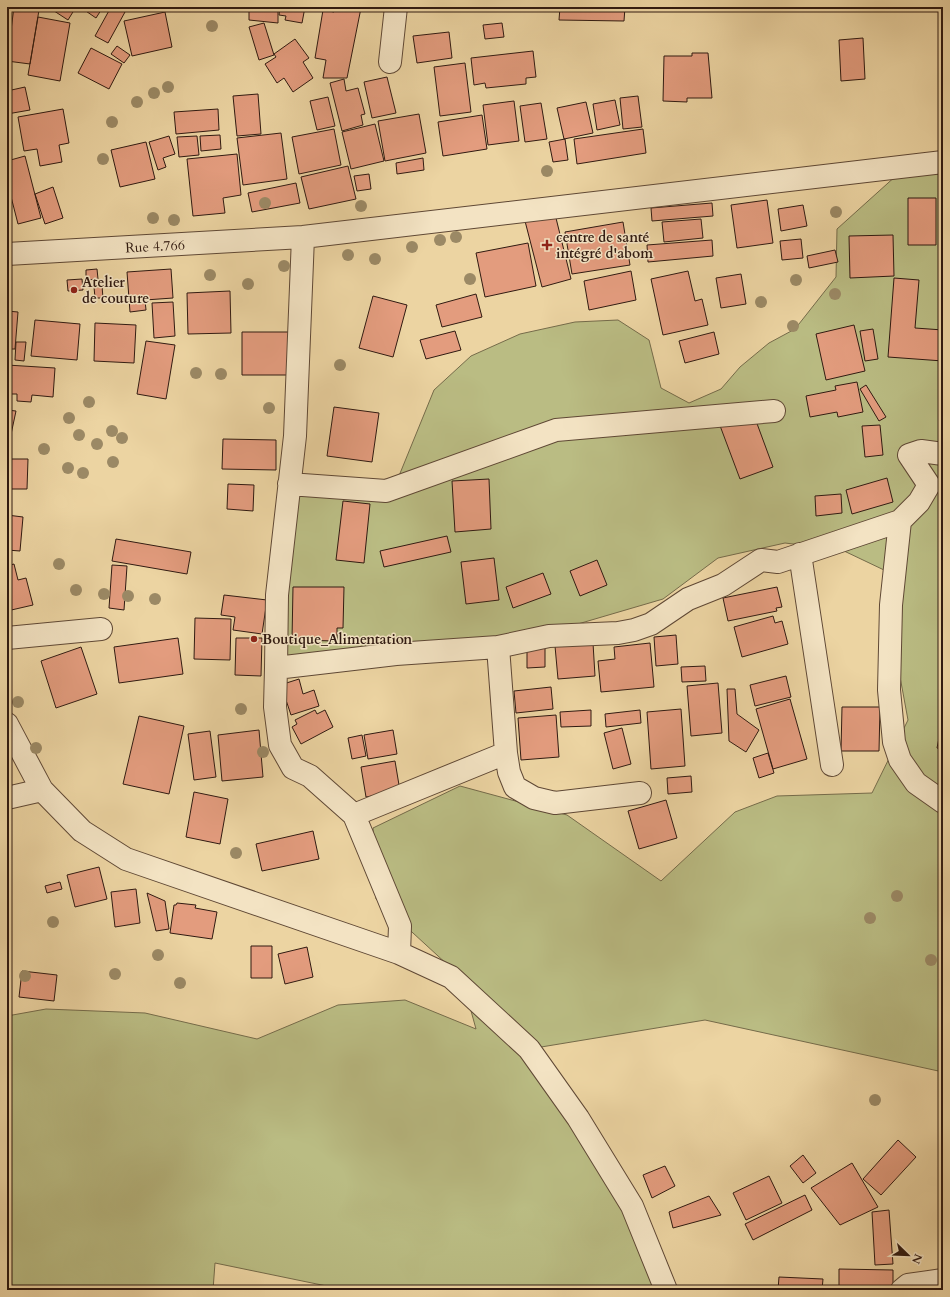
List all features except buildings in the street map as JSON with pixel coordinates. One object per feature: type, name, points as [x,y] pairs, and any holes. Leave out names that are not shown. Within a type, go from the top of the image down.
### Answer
[{"type":"street","points":[[390,62],[396,7]]},
{"type":"street","name":"Rue 4.766","points":[[7,253],[303,237],[943,162]]},
{"type":"street","points":[[303,237],[298,331],[298,388],[295,436],[277,596],[275,707],[280,745],[292,768],[310,776],[354,815],[400,926],[399,953]]},
{"type":"street","points":[[289,484],[386,491],[556,430],[774,411]]},
{"type":"street","points":[[276,668],[396,654],[498,647],[549,636],[618,633],[634,630],[651,624],[688,599],[723,584],[760,560],[778,562],[900,521],[919,502],[929,485],[909,455],[921,451],[943,454]]},
{"type":"street","points":[[900,521],[891,604],[889,690],[894,742],[900,760],[916,783],[943,802]]},
{"type":"street","points":[[800,554],[832,765]]},
{"type":"street","points":[[7,638],[101,629]]},
{"type":"street","points":[[498,647],[506,753],[509,772],[515,787],[534,798],[555,803],[640,793]]},
{"type":"street","points":[[7,724],[42,790],[82,831],[126,859],[399,953],[451,977],[529,1049],[578,1118],[632,1206],[666,1290]]},
{"type":"street","points":[[354,815],[506,753]]},
{"type":"street","points":[[7,798],[42,790]]},
{"type":"street","points":[[902,1290],[908,1285],[943,1280]]},
{"type":"green space","points":[[943,161],[943,1072],[705,1020],[529,1049],[668,1290],[346,1290],[215,1263],[213,1290],[7,1290],[7,1016],[46,1009],[145,1013],[257,1039],[338,1005],[405,1000],[476,1029],[462,978],[376,899],[373,828],[460,786],[567,815],[661,881],[735,812],[777,796],[872,793],[908,720],[891,628],[884,570],[842,550],[785,543],[718,558],[663,599],[554,631],[285,664],[291,477],[392,493],[434,390],[471,356],[520,334],[575,322],[618,320],[649,340],[661,388],[689,403],[721,389],[740,367],[769,343],[795,329],[836,277],[837,229],[908,165]]},
{"type":"place","name":"centre de santé intégré d'abom","points":[[547,245]]},
{"type":"place","name":"Atelier de couture","points":[[74,290]]},
{"type":"place","name":"Boutique_Alimentation","points":[[254,639]]}]
